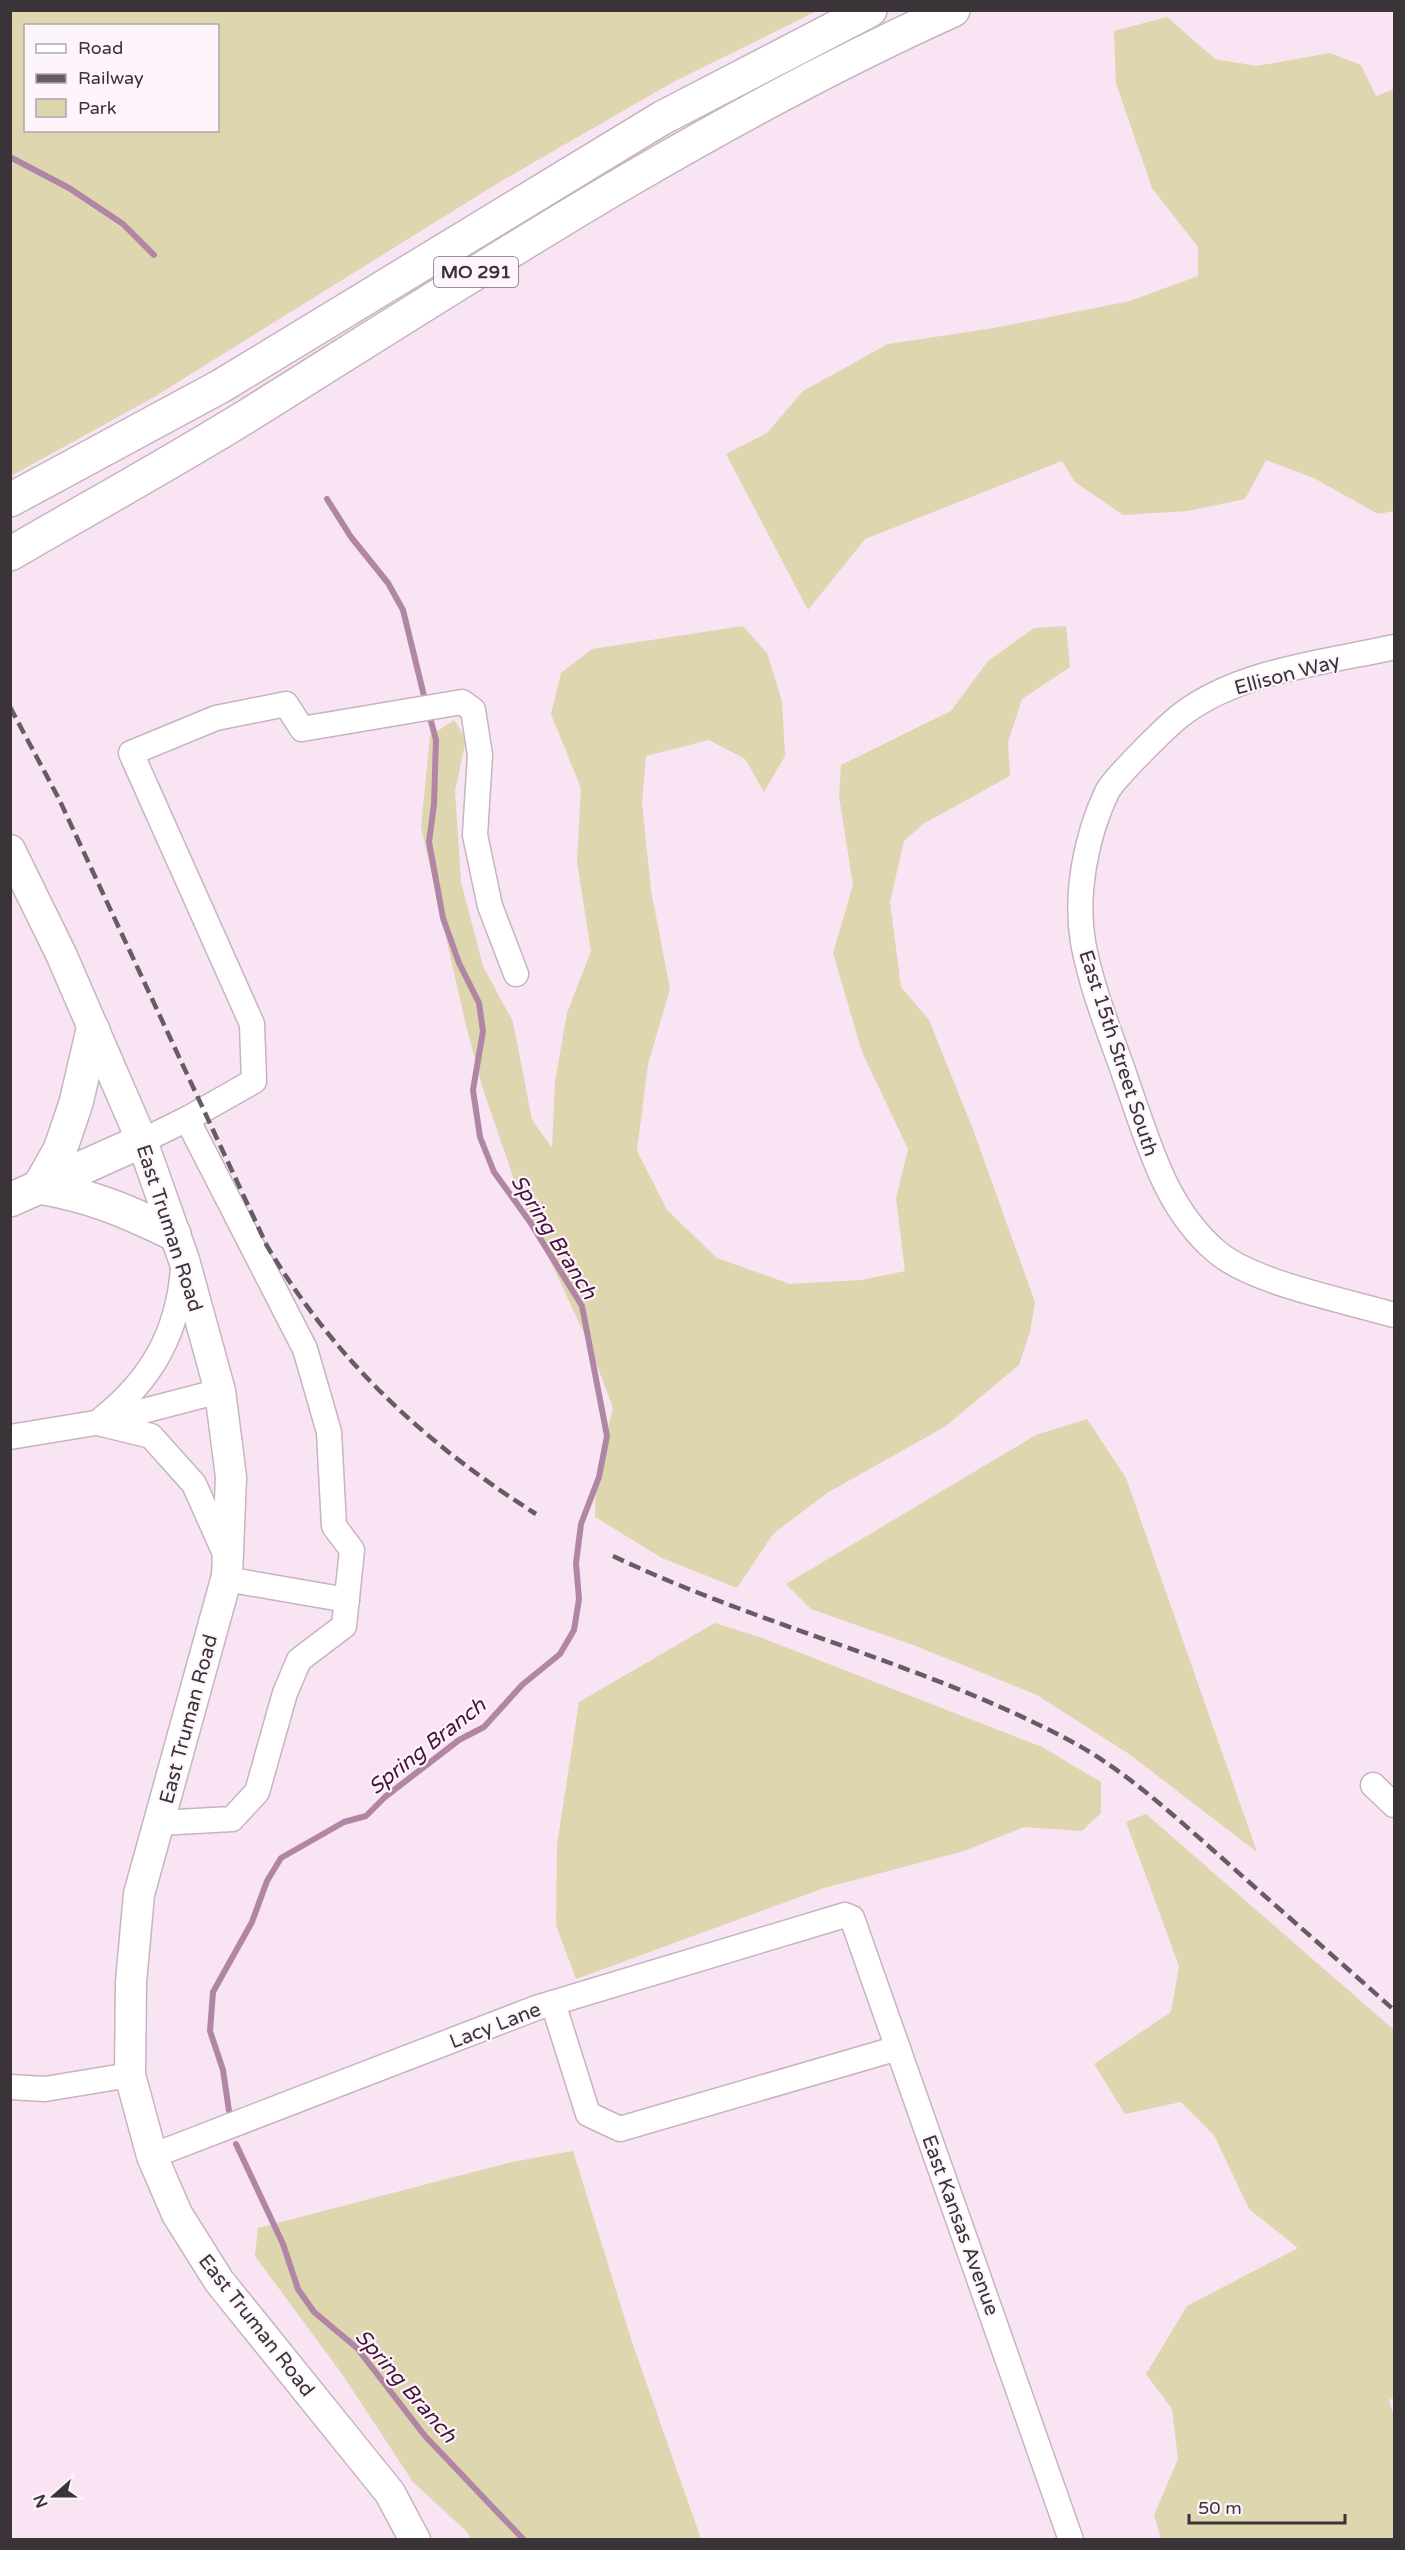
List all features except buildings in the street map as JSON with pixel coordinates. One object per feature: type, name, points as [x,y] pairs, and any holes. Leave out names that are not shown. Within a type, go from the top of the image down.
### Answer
[{"type":"highway","name":"MO 291","points":[[10,500],[221,386],[662,118],[870,10]]},
{"type":"highway","name":"MO 291","points":[[10,554],[243,418],[681,147],[885,41],[953,10]]},
{"type":"highway","points":[[25,1194],[60,1150],[76,1103],[93,1030]]},
{"type":"highway","points":[[25,1194],[142,1141]]},
{"type":"highway","points":[[25,1194],[80,1194],[121,1208],[179,1247]]},
{"type":"main road","name":"East Truman Road","points":[[10,850],[61,954],[142,1141],[179,1247],[220,1391],[231,1477],[227,1570],[139,1894],[131,1982],[130,2075],[152,2156],[177,2214],[219,2281],[390,2493],[415,2540]]},
{"type":"street","name":"Ellison Way","points":[[1108,790],[1181,715],[1213,696],[1256,678],[1395,647]]},
{"type":"street","points":[[142,1141],[187,1119],[254,1081],[252,1024],[131,753],[216,718],[286,704],[302,729],[462,702],[473,710],[478,734],[480,755],[475,835],[490,906],[516,974]]},
{"type":"street","name":"East 15th Street South","points":[[1108,790],[1089,844],[1081,898],[1083,940],[1095,988],[1157,1170],[1184,1220],[1218,1254],[1250,1273],[1395,1315]]},
{"type":"street","points":[[159,1823],[232,1820],[257,1792],[285,1693],[299,1660],[344,1626],[352,1550],[334,1526],[329,1432],[305,1349],[187,1119]]},
{"type":"street","points":[[96,1423],[123,1402],[148,1374],[168,1336],[180,1302],[179,1247]]},
{"type":"street","points":[[10,1437],[96,1423],[220,1391]]},
{"type":"street","points":[[96,1423],[151,1436],[194,1484],[227,1570],[347,1600]]},
{"type":"street","points":[[1373,1785],[1395,1805]]},
{"type":"street","name":"Lacy Lane","points":[[152,2156],[553,2003],[845,1915]]},
{"type":"street","name":"East Kansas Avenue","points":[[845,1915],[852,1918],[1071,2540]]},
{"type":"street","points":[[553,2003],[588,2114],[620,2129],[898,2049]]},
{"type":"street","points":[[10,2087],[45,2089],[130,2075]]},
{"type":"green space","points":[[11,10],[817,10],[675,81],[498,183],[154,397],[11,476]]},
{"type":"green space","points":[[1167,17],[1215,59],[1257,66],[1330,53],[1361,65],[1376,96],[1394,89],[1394,511],[1378,514],[1314,478],[1266,460],[1245,499],[1188,511],[1123,515],[1075,482],[1062,461],[865,539],[808,610],[726,454],[767,433],[803,391],[888,344],[994,328],[1130,301],[1198,276],[1198,247],[1152,188],[1116,83],[1114,31]]},
{"type":"green space","points":[[743,626],[767,653],[782,701],[785,756],[764,792],[745,759],[709,740],[646,756],[642,803],[651,890],[670,989],[648,1064],[637,1151],[667,1210],[717,1258],[790,1284],[861,1280],[905,1271],[896,1199],[908,1149],[862,1052],[833,953],[853,885],[839,796],[841,765],[951,711],[988,661],[1034,628],[1066,626],[1070,667],[1022,699],[1008,742],[1010,776],[923,824],[904,841],[890,902],[901,987],[929,1020],[972,1127],[1035,1302],[1030,1332],[1019,1365],[946,1426],[827,1493],[773,1534],[737,1588],[662,1558],[595,1517],[596,1478],[613,1408],[589,1344],[519,1194],[482,1086],[421,827],[430,736],[454,720],[466,739],[455,791],[461,882],[483,966],[513,1022],[532,1120],[552,1148],[555,1082],[567,1013],[591,951],[577,862],[581,788],[551,714],[561,673],[592,649]]},
{"type":"green space","points":[[1087,1419],[1126,1478],[1257,1852],[1129,1754],[1037,1695],[913,1645],[811,1609],[786,1584],[1036,1435]]},
{"type":"green space","points":[[715,1623],[762,1638],[1042,1747],[1101,1782],[1101,1813],[1082,1831],[1024,1827],[964,1851],[824,1888],[576,1979],[556,1925],[557,1845],[579,1702]]},
{"type":"green space","points":[[1146,1814],[1394,2030],[1394,2398],[1389,2400],[1394,2416],[1394,2539],[1161,2539],[1154,2515],[1178,2459],[1172,2409],[1146,2374],[1187,2306],[1298,2248],[1249,2209],[1214,2135],[1181,2102],[1125,2114],[1094,2064],[1171,2012],[1179,1966],[1126,1822]]},
{"type":"green space","points":[[573,2151],[632,2342],[701,2539],[471,2539],[466,2531],[413,2482],[342,2374],[255,2256],[258,2228],[512,2162]]},
{"type":"waterway","name":"Spring Branch","points":[[10,157],[69,188],[123,224],[154,255]]},
{"type":"waterway","name":"Spring Branch","points":[[327,499],[351,537],[388,583],[403,610],[426,704]]},
{"type":"waterway","name":"Spring Branch","points":[[229,2111],[223,2070],[210,2031],[213,1992],[252,1922],[267,1881],[281,1858],[344,1822],[366,1816],[385,1797],[459,1740],[484,1727],[522,1685],[560,1654],[574,1630],[579,1599],[576,1563],[581,1524],[599,1477],[607,1436],[582,1306],[530,1222],[494,1172],[480,1137],[473,1090],[483,1031],[479,1003],[459,963],[443,918],[429,842],[434,804],[436,740],[429,714]]},
{"type":"waterway","name":"Spring Branch","points":[[236,2144],[283,2244],[298,2289],[314,2312],[357,2348],[425,2436],[524,2540]]},
{"type":"railway","points":[[10,707],[59,799],[267,1246],[294,1288],[353,1362],[419,1428],[495,1487],[536,1514]]},
{"type":"railway","points":[[613,1556],[669,1581],[955,1688],[1011,1712],[1086,1750],[1107,1763],[1166,1809],[1394,2010]]}]
